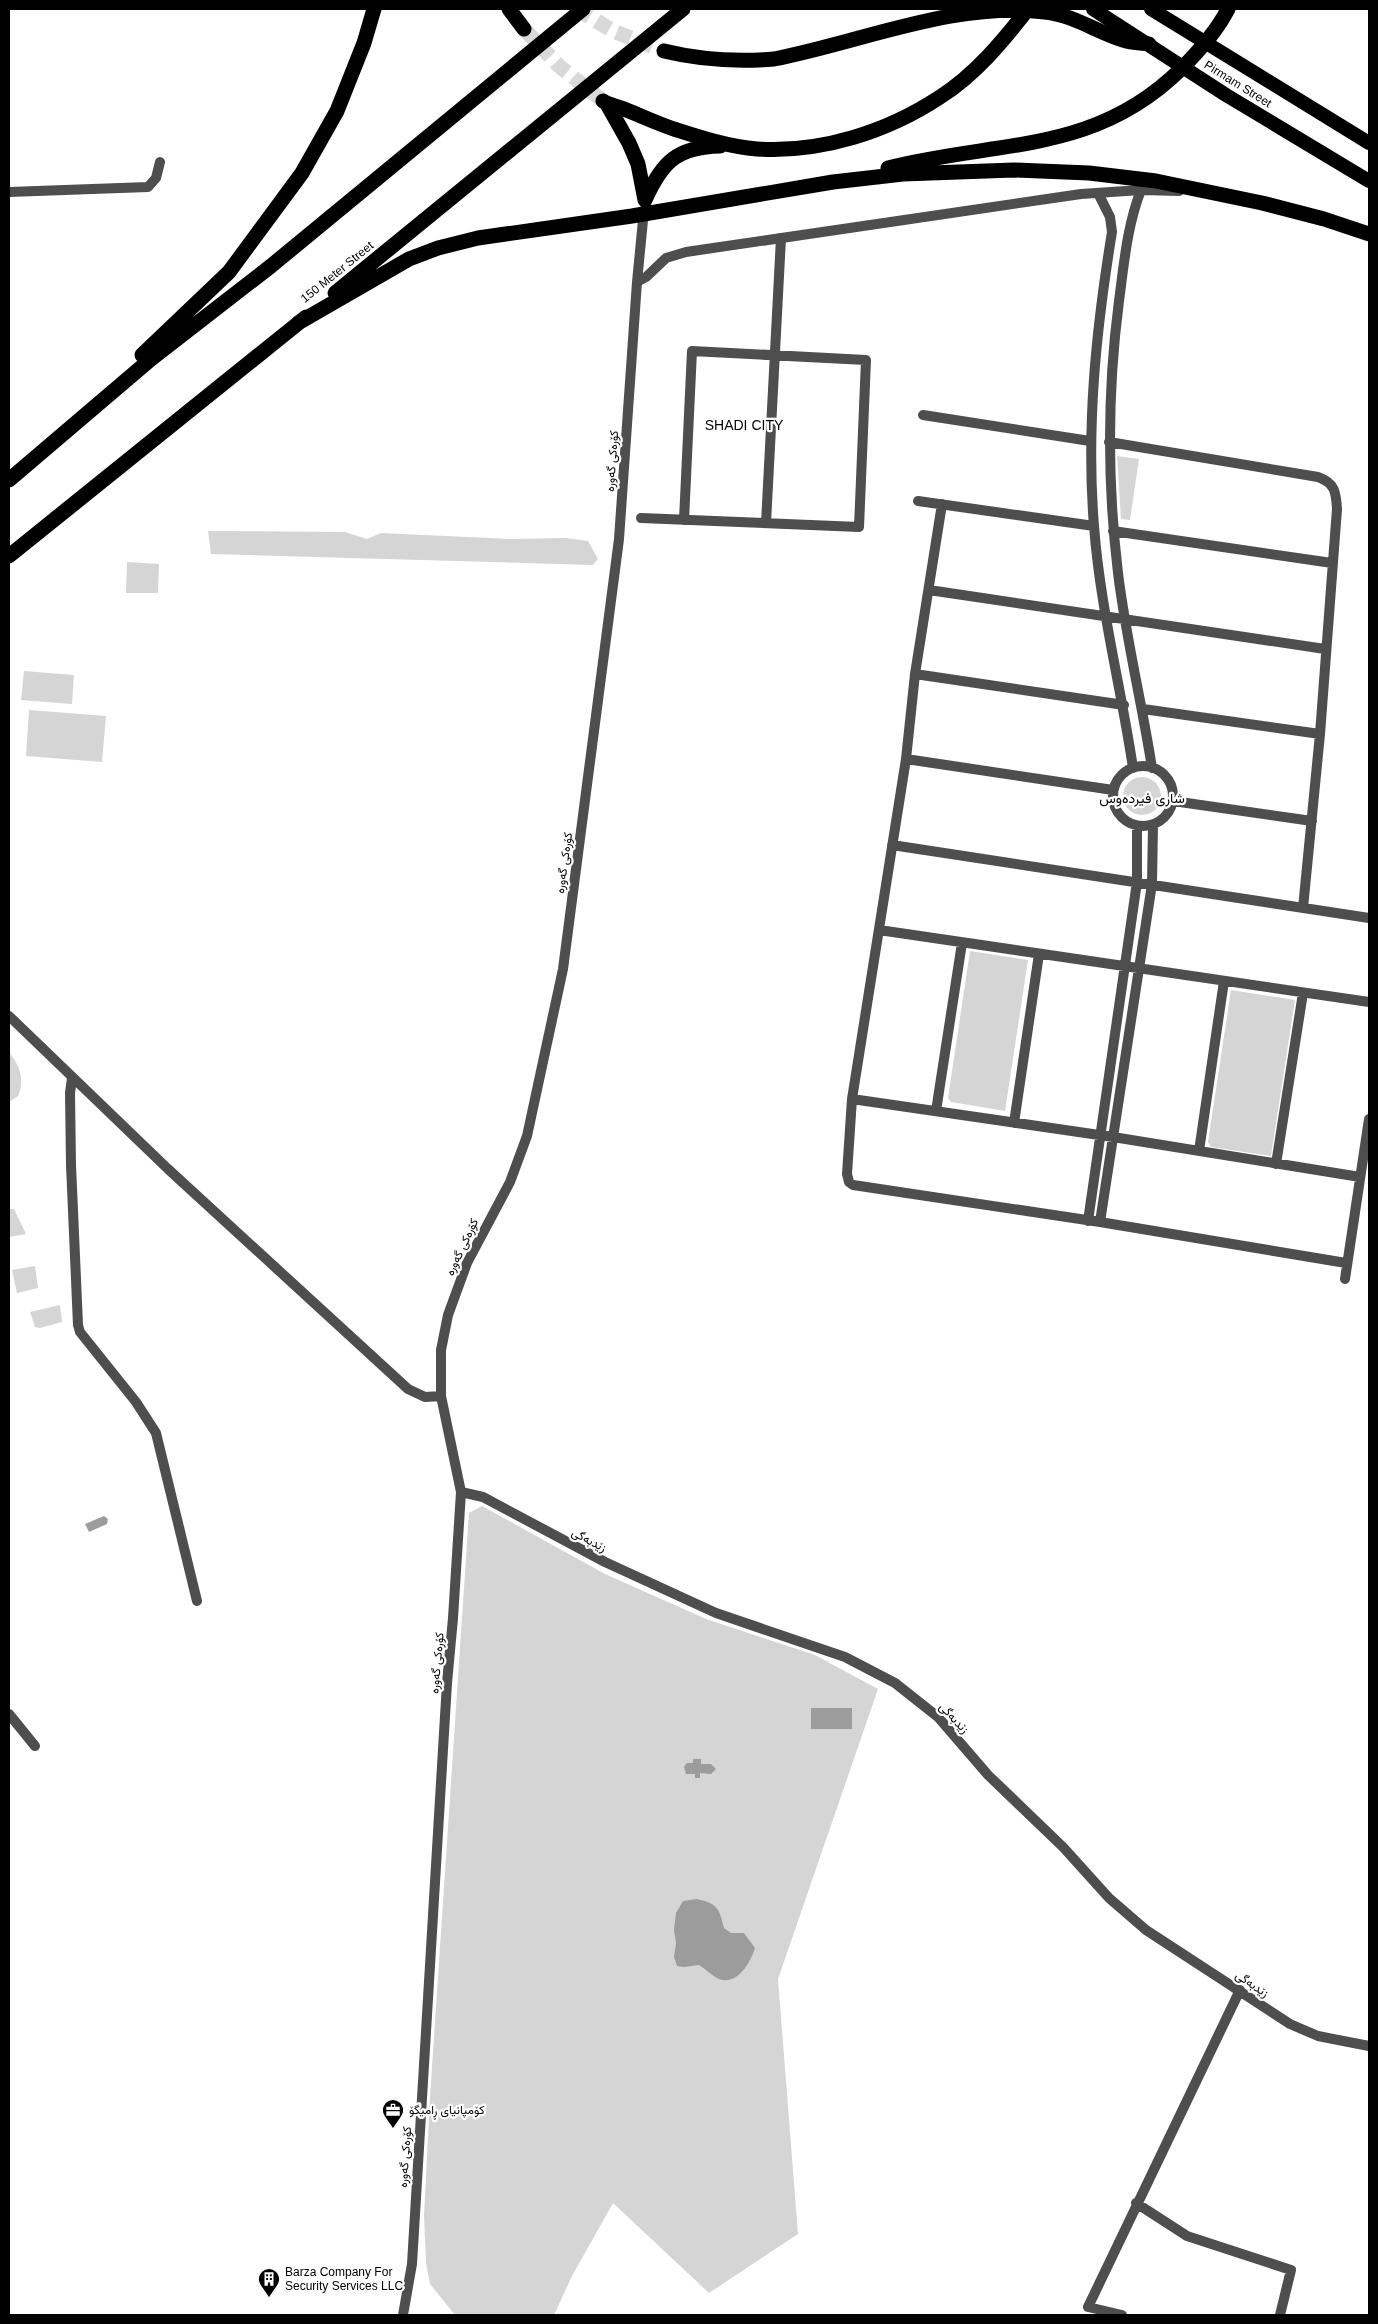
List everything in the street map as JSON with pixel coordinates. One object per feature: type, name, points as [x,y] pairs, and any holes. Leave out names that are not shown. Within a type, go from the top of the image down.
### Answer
[{"type":"highway","points":[[51,446],[111,385],[203,299],[251,245],[302,173],[320,143],[351,78],[374,9]]},
{"type":"highway","points":[[509,9],[524,29]]},
{"type":"highway","points":[[558,29],[574,9]]},
{"type":"highway","points":[[9,480],[151,359],[270,266],[583,9]]},
{"type":"highway","name":"150 Meter Street","points":[[9,556],[298,324],[683,9]]},
{"type":"highway","points":[[664,51],[703,59],[750,60],[774,58],[965,13],[1014,9],[1047,12],[1065,16],[1123,40],[1149,44]]},
{"type":"highway","points":[[645,200],[638,164],[630,143],[605,102],[675,129],[736,146],[758,149],[794,148],[827,144],[875,129],[940,97],[985,59],[1028,9]]},
{"type":"highway","name":"Pirmam Street","points":[[1093,9],[1226,94],[1369,181]]},
{"type":"highway","name":"Pirmam Street","points":[[1151,9],[1369,143]]},
{"type":"highway","points":[[833,182],[902,164],[1074,134],[1104,122],[1134,107],[1168,81],[1197,53],[1228,9]]},
{"type":"highway","points":[[645,200],[659,172],[677,155],[689,149],[736,146]]},
{"type":"highway","points":[[298,324],[409,259],[438,248],[478,238],[632,216],[833,182],[912,174],[1014,170],[1089,173],[1156,181],[1315,217],[1369,234]]},
{"type":"street","points":[[9,192],[148,187],[156,178],[160,162]]},
{"type":"street","points":[[1141,190],[1128,236],[1114,341],[1110,387],[1109,442],[1113,530],[1126,620],[1152,768]]},
{"type":"street","points":[[637,282],[646,277],[666,258],[674,255],[1098,193],[1141,190],[1202,191]]},
{"type":"street","points":[[1098,193],[1110,217],[1112,232],[1094,362],[1090,441],[1094,526],[1105,616],[1124,705],[1133,768]]},
{"type":"street","name":"کۆرەکی گەورە","points":[[403,2315],[412,2264],[447,1683],[461,1492],[441,1396],[441,1350],[448,1315],[466,1263],[510,1182],[527,1136],[562,968],[619,539],[637,282],[645,200]]},
{"type":"street","points":[[766,523],[781,238]]},
{"type":"street","points":[[641,518],[684,520],[859,527],[866,360],[692,351],[684,520]]},
{"type":"street","points":[[923,415],[1090,441]]},
{"type":"street","points":[[1109,442],[1318,476],[1334,486],[1336,496],[1320,734],[1303,908]]},
{"type":"street","points":[[918,501],[1094,526]]},
{"type":"street","points":[[942,504],[915,674],[906,759],[852,1099],[847,1174],[849,1182],[853,1185],[1100,1222],[1346,1263]]},
{"type":"street","points":[[1113,530],[1332,563]]},
{"type":"street","points":[[929,590],[1326,649]]},
{"type":"street","points":[[915,674],[1124,705]]},
{"type":"street","points":[[1143,709],[1320,734]]},
{"type":"street","points":[[906,759],[1113,790]]},
{"type":"street","points":[[1147,766],[1152,768],[1164,774],[1170,782],[1173,791],[1173,801],[1163,819],[1153,824],[1136,826],[1125,821],[1118,813],[1114,804],[1113,790],[1120,776],[1133,768],[1147,766]]},
{"type":"street","points":[[1173,801],[1312,821]]},
{"type":"street","points":[[1100,1222],[1152,884],[1153,824]]},
{"type":"street","points":[[1088,1221],[1138,882],[1136,826]]},
{"type":"street","points":[[892,845],[1369,918]]},
{"type":"street","points":[[879,930],[1369,1002]]},
{"type":"street","points":[[936,1111],[962,943]]},
{"type":"street","points":[[1014,1123],[1039,954]]},
{"type":"street","points":[[1199,1151],[1224,981]]},
{"type":"street","points":[[1276,1164],[1303,993]]},
{"type":"street","points":[[9,1016],[188,1188],[408,1389],[425,1397],[441,1396]]},
{"type":"street","points":[[72,1078],[70,1093],[71,1147],[78,1325],[80,1332],[136,1402],[156,1432],[197,1600]]},
{"type":"street","points":[[852,1099],[1112,1137],[1360,1177]]},
{"type":"street","points":[[1344,1279],[1369,1119]]},
{"type":"street","name":"زێدبەگی","points":[[461,1492],[483,1497],[605,1562],[716,1613],[845,1658],[895,1683],[938,1717],[988,1775],[1062,1847],[1121,1909],[1160,1939],[1277,2016],[1304,2030],[1333,2040],[1369,2046]]},
{"type":"street","points":[[9,1714],[35,1746]]},
{"type":"street","points":[[1122,2315],[1088,2307],[1136,2203],[1240,1990]]},
{"type":"street","points":[[1136,2203],[1187,2236],[1291,2270],[1280,2315]]},
{"type":"shaded area","points":[[1117,456],[1139,459],[1130,520],[1121,519]]},
{"type":"shaded area","points":[[208,531],[345,532],[367,539],[381,533],[512,539],[566,538],[588,541],[598,559],[593,565],[211,554]]},
{"type":"shaded area","points":[[127,562],[159,564],[158,593],[126,593]]},
{"type":"shaded area","points":[[24,671],[74,675],[72,704],[21,700]]},
{"type":"shaded area","points":[[29,710],[106,716],[102,762],[26,756]]},
{"type":"shaded area","points":[[1142,777],[1149,778],[1155,783],[1160,789],[1160,803],[1155,809],[1149,814],[1142,815],[1135,814],[1129,809],[1124,803],[1123,796],[1124,789],[1129,783],[1135,778]]},
{"type":"shaded area","points":[[970,951],[1028,960],[1005,1111],[951,1102],[948,1098]]},
{"type":"shaded area","points":[[1231,990],[1295,1000],[1271,1156],[1211,1147],[1208,1142]]},
{"type":"shaded area","points":[[9,1052],[19,1068],[21,1084],[18,1096],[9,1102]]},
{"type":"shaded area","points":[[9,1209],[14,1209],[26,1234],[9,1237]]},
{"type":"shaded area","points":[[35,1266],[38,1288],[17,1293],[12,1270]]},
{"type":"shaded area","points":[[60,1305],[62,1322],[40,1328],[35,1327],[30,1312]]},
{"type":"shaded area","points":[[482,1506],[605,1574],[706,1619],[815,1655],[878,1689],[778,1979],[798,2234],[709,2293],[613,2203],[572,2276],[554,2315],[455,2315],[430,2284],[426,2263],[424,2216],[430,2097],[469,1513]]},
{"type":"shaded area","points":[[104,1516],[108,1519],[107,1524],[89,1532],[85,1524]]},
{"type":"shaded area","points":[[811,1708],[852,1708],[852,1729],[811,1729]]},
{"type":"shaded area","points":[[693,1759],[701,1759],[701,1764],[711,1764],[716,1769],[711,1774],[700,1773],[700,1778],[695,1778],[695,1774],[686,1774],[684,1767],[687,1763],[693,1763]]},
{"type":"shaded area","points":[[697,1899],[713,1905],[719,1911],[724,1928],[731,1933],[744,1933],[755,1948],[743,1971],[732,1979],[719,1979],[699,1965],[677,1966],[674,1957],[676,1913],[683,1901]]},
{"type":"tunnel","points":[[577,9],[613,31],[664,51]]},
{"type":"tunnel","points":[[524,29],[559,66],[603,101]]},
{"type":"place","name":"کۆمپانیای ڕامیگۆ","points":[[393,2129]]},
{"type":"place","name":"Barza Company For Security Services LLC","points":[[269,2298]]},
{"type":"district","name":"SHADI CITY","points":[[744,425]]},
{"type":"district","name":"شاری فیردەوس","points":[[1142,798]]}]
